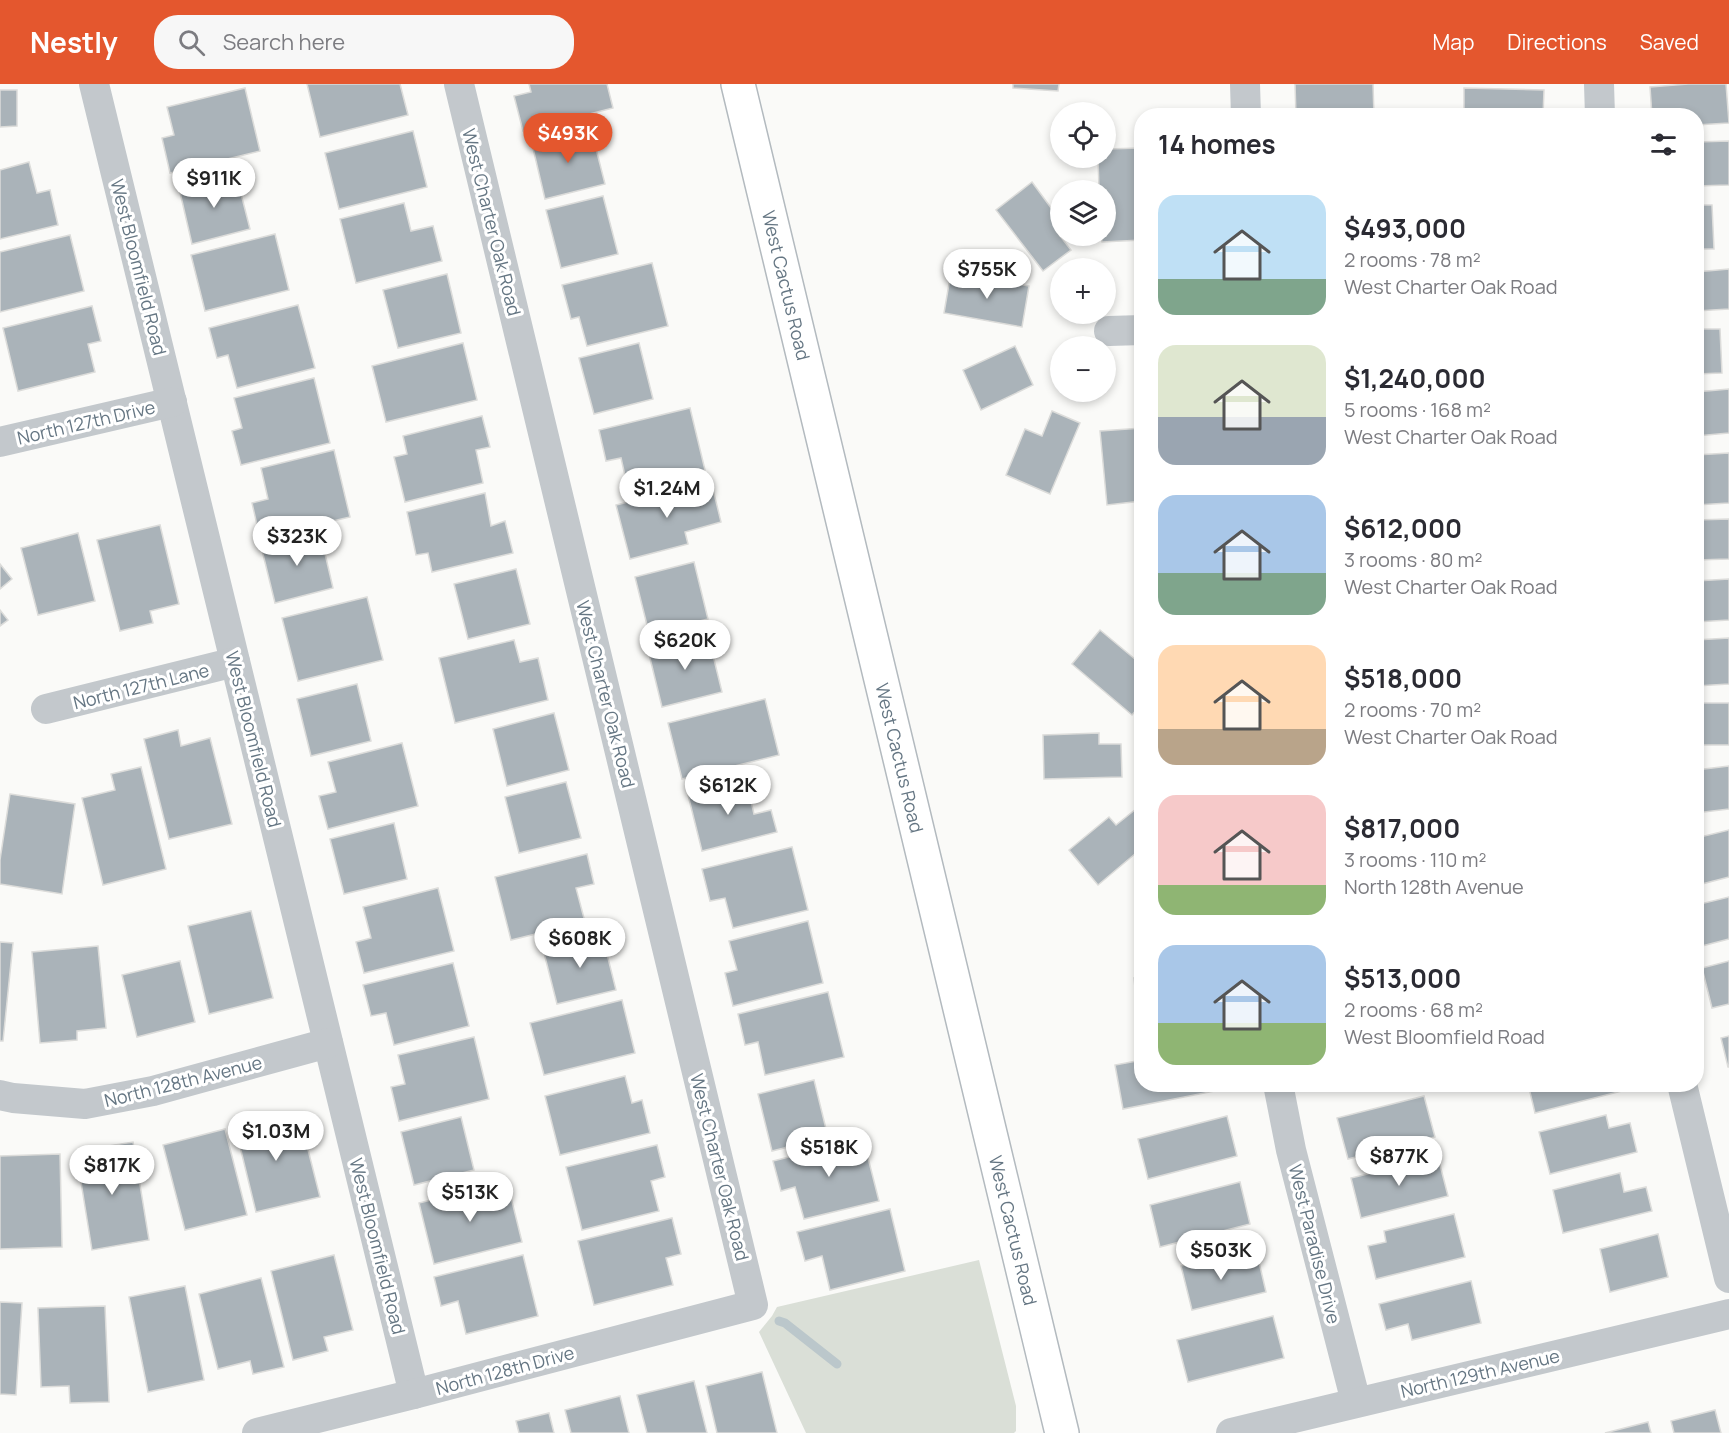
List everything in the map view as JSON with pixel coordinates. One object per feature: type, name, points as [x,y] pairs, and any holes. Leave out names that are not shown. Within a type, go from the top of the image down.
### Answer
[{"type":"main road","name":"West Cactus Road","points":[[738,84],[1062,1433]]},
{"type":"street","name":"West Bloomfield Road","points":[[94,84],[414,1394]]},
{"type":"street","name":"West Charter Oak Road","points":[[459,84],[753,1305]]},
{"type":"street","points":[[1245,84],[1246,108]]},
{"type":"street","points":[[1599,84],[1600,108]]},
{"type":"street","points":[[1108,331],[1134,330]]},
{"type":"street","name":"North 127th Drive","points":[[0,442],[172,402]]},
{"type":"street","name":"North 127th Lane","points":[[46,709],[235,662]]},
{"type":"street","name":"North 128th Avenue","points":[[0,1095],[85,1104],[153,1091],[328,1043]]},
{"type":"street","name":"West Paradise Drive","points":[[1280,1092],[1291,1150],[1356,1402]]},
{"type":"street","points":[[1684,1092],[1729,1278]]},
{"type":"street","name":"North 128th Drive","points":[[257,1433],[753,1305]]},
{"type":"street","name":"North 129th Avenue","points":[[1231,1433],[1729,1314]]},
{"type":"shaded area","points":[[979,1260],[1016,1406],[1016,1431],[1014,1433],[806,1433],[759,1332],[777,1307]]},
{"type":"building","points":[[307,84],[400,84],[408,115],[320,137]]},
{"type":"building","points":[[529,84],[607,84],[613,108],[523,131],[514,96],[531,92]]},
{"type":"building","points":[[1013,84],[1059,84],[1058,91],[1013,88]]},
{"type":"building","points":[[1295,84],[1373,84],[1374,108],[1296,108]]},
{"type":"building","points":[[1726,84],[1729,123],[1704,125],[1704,108],[1651,108],[1650,87]]},
{"type":"building","points":[[245,88],[260,151],[170,173],[162,138],[174,135],[167,107]]},
{"type":"building","points":[[1464,88],[1544,90],[1543,108],[1464,108]]},
{"type":"building","points":[[0,90],[17,90],[17,126],[0,127]]},
{"type":"building","points":[[591,129],[605,184],[545,199],[532,144]]},
{"type":"building","points":[[413,131],[427,187],[339,209],[325,153]]},
{"type":"building","points":[[1729,141],[1729,185],[1704,186],[1704,142]]},
{"type":"building","points":[[1134,148],[1134,240],[1116,241],[1116,180],[1099,180],[1098,168],[1116,168],[1116,149]]},
{"type":"building","points":[[29,162],[37,193],[50,190],[58,225],[0,239],[0,170]]},
{"type":"building","points":[[236,174],[250,229],[192,244],[179,188]]},
{"type":"building","points":[[1032,182],[1050,206],[1050,246],[1068,246],[1071,250],[1060,258],[1050,258],[1050,266],[1043,271],[996,210]]},
{"type":"building","points":[[603,196],[618,254],[561,268],[546,210]]},
{"type":"building","points":[[404,203],[411,231],[433,226],[442,261],[356,283],[340,219]]},
{"type":"building","points":[[1704,205],[1712,205],[1714,249],[1704,249]]},
{"type":"building","points":[[275,234],[289,290],[205,311],[191,255]]},
{"type":"building","points":[[70,235],[84,291],[0,312],[0,252]]},
{"type":"building","points":[[652,263],[668,326],[587,346],[579,317],[571,319],[562,285]]},
{"type":"building","points":[[1729,269],[1729,309],[1704,311],[1704,271]]},
{"type":"building","points":[[951,272],[1029,286],[1022,327],[944,313]]},
{"type":"building","points":[[447,274],[461,333],[398,348],[383,290]]},
{"type":"building","points":[[298,305],[315,368],[237,388],[228,355],[217,358],[209,328]]},
{"type":"building","points":[[92,306],[101,341],[88,344],[95,372],[18,391],[3,328]]},
{"type":"building","points":[[1704,329],[1720,329],[1722,373],[1704,374]]},
{"type":"building","points":[[463,343],[477,400],[386,422],[372,366]]},
{"type":"building","points":[[639,343],[653,399],[594,414],[579,358]]},
{"type":"building","points":[[1015,346],[1033,385],[981,410],[963,370]]},
{"type":"building","points":[[314,378],[330,443],[241,465],[232,431],[242,428],[234,398]]},
{"type":"building","points":[[1729,389],[1729,433],[1704,435],[1704,391]]},
{"type":"building","points":[[690,408],[705,470],[628,489],[621,458],[606,461],[599,430]]},
{"type":"building","points":[[1052,411],[1080,423],[1050,494],[1006,475],[1025,429],[1042,436]]},
{"type":"building","points":[[482,416],[490,447],[476,450],[483,483],[405,502],[394,457],[407,454],[403,436]]},
{"type":"building","points":[[1134,429],[1134,502],[1107,505],[1100,431]]},
{"type":"building","points":[[334,450],[350,517],[260,538],[252,503],[268,499],[261,468]]},
{"type":"building","points":[[1729,453],[1729,503],[1704,505],[1704,455]]},
{"type":"building","points":[[711,481],[721,522],[685,532],[688,544],[630,559],[616,505]]},
{"type":"building","points":[[485,493],[491,526],[505,521],[513,553],[432,572],[428,553],[416,555],[407,512]]},
{"type":"building","points":[[1729,519],[1729,559],[1704,560],[1704,520]]},
{"type":"building","points":[[160,525],[179,604],[150,611],[153,623],[120,631],[97,540]]},
{"type":"building","points":[[320,532],[333,588],[275,603],[261,546]]},
{"type":"building","points":[[78,533],[95,601],[38,615],[21,548]]},
{"type":"building","points":[[694,562],[708,619],[649,633],[635,577]]},
{"type":"building","points":[[0,564],[12,579],[0,589]]},
{"type":"building","points":[[516,569],[530,624],[468,639],[454,584]]},
{"type":"building","points":[[1729,579],[1729,620],[1704,622],[1704,581]]},
{"type":"building","points":[[367,597],[383,660],[298,681],[282,618]]},
{"type":"building","points":[[0,610],[8,620],[0,626]]},
{"type":"building","points":[[1100,630],[1134,658],[1134,713],[1132,715],[1072,664]]},
{"type":"building","points":[[708,635],[722,692],[662,707],[648,650]]},
{"type":"building","points":[[1729,638],[1729,684],[1704,686],[1704,640]]},
{"type":"building","points":[[514,640],[520,662],[538,658],[548,700],[455,723],[439,658]]},
{"type":"building","points":[[357,684],[371,741],[311,756],[297,699]]},
{"type":"building","points":[[765,699],[779,755],[682,779],[668,723]]},
{"type":"building","points":[[1704,703],[1729,703],[1729,745],[1704,745]]},
{"type":"building","points":[[554,713],[569,770],[507,786],[493,729]]},
{"type":"building","points":[[178,730],[181,746],[210,738],[232,824],[169,839],[144,739]]},
{"type":"building","points":[[1099,733],[1099,744],[1121,744],[1122,777],[1044,779],[1043,735]]},
{"type":"building","points":[[402,743],[418,806],[328,829],[319,796],[336,792],[328,762]]},
{"type":"building","points":[[1729,766],[1729,809],[1704,812],[1704,769]]},
{"type":"building","points":[[141,767],[166,869],[103,885],[82,798],[115,790],[111,774]]},
{"type":"building","points":[[746,780],[754,814],[771,810],[777,832],[702,851],[688,795]]},
{"type":"building","points":[[566,782],[581,838],[519,853],[505,797]]},
{"type":"building","points":[[10,794],[75,804],[62,894],[0,884],[0,860]]},
{"type":"building","points":[[1134,811],[1134,855],[1098,885],[1069,850],[1109,817],[1116,825]]},
{"type":"building","points":[[394,823],[407,879],[344,894],[330,839]]},
{"type":"building","points":[[1729,830],[1729,877],[1704,883],[1704,836]]},
{"type":"building","points":[[792,847],[808,910],[733,928],[725,898],[710,901],[702,869]]},
{"type":"building","points":[[587,854],[594,884],[576,888],[585,922],[511,940],[495,877]]},
{"type":"building","points":[[438,888],[454,951],[364,973],[356,942],[371,938],[363,907]]},
{"type":"building","points":[[1729,897],[1729,939],[1704,945],[1704,903]]},
{"type":"building","points":[[251,911],[273,998],[209,1014],[188,926]]},
{"type":"building","points":[[808,921],[823,983],[733,1006],[725,973],[737,970],[729,941]]},
{"type":"building","points":[[602,934],[616,990],[557,1004],[543,949]]},
{"type":"building","points":[[0,942],[13,943],[3,1041],[0,1041]]},
{"type":"building","points":[[98,946],[106,1028],[77,1031],[77,1040],[40,1043],[32,952]]},
{"type":"building","points":[[180,961],[195,1022],[137,1037],[122,975]]},
{"type":"building","points":[[1729,961],[1729,1004],[1712,1008],[1704,967]]},
{"type":"building","points":[[453,963],[469,1026],[394,1045],[386,1013],[371,1016],[363,985]]},
{"type":"building","points":[[828,992],[844,1057],[765,1075],[758,1042],[745,1045],[738,1014]]},
{"type":"building","points":[[622,1000],[635,1053],[544,1075],[530,1023]]},
{"type":"building","points":[[1729,1036],[1729,1067],[1728,1067],[1721,1038]]},
{"type":"building","points":[[474,1037],[489,1099],[399,1121],[391,1087],[405,1084],[398,1055]]},
{"type":"building","points":[[1134,1061],[1134,1092],[1210,1092],[1123,1109],[1115,1065]]},
{"type":"building","points":[[625,1076],[632,1103],[642,1100],[650,1133],[560,1155],[545,1096]]},
{"type":"building","points":[[814,1080],[828,1137],[772,1151],[758,1094]]},
{"type":"building","points":[[1530,1092],[1618,1092],[1535,1113]]},
{"type":"building","points":[[1424,1096],[1435,1137],[1348,1159],[1337,1118]]},
{"type":"building","points":[[268,1113],[271,1125],[300,1118],[320,1197],[256,1212],[234,1122]]},
{"type":"building","points":[[1606,1115],[1609,1128],[1630,1123],[1637,1152],[1550,1174],[1539,1132]]},
{"type":"building","points":[[1227,1116],[1237,1156],[1148,1179],[1138,1139]]},
{"type":"building","points":[[461,1117],[474,1170],[414,1185],[401,1132]]},
{"type":"building","points":[[225,1129],[247,1215],[185,1230],[163,1145]]},
{"type":"building","points":[[863,1138],[879,1201],[804,1219],[795,1187],[781,1191],[773,1161]]},
{"type":"building","points":[[133,1142],[149,1240],[92,1250],[76,1151]]},
{"type":"building","points":[[657,1145],[665,1177],[651,1181],[659,1211],[582,1230],[566,1167]]},
{"type":"building","points":[[60,1154],[62,1247],[0,1249],[0,1156]]},
{"type":"building","points":[[1438,1157],[1448,1196],[1361,1218],[1351,1178]]},
{"type":"building","points":[[1620,1173],[1624,1192],[1646,1187],[1652,1211],[1563,1233],[1553,1190]]},
{"type":"building","points":[[507,1181],[522,1242],[434,1264],[419,1203]]},
{"type":"building","points":[[1240,1182],[1250,1224],[1160,1247],[1150,1205]]},
{"type":"building","points":[[890,1209],[905,1271],[830,1290],[822,1256],[805,1261],[797,1232]]},
{"type":"building","points":[[1454,1214],[1465,1257],[1376,1279],[1368,1246],[1386,1242],[1384,1231]]},
{"type":"building","points":[[672,1218],[681,1254],[666,1258],[673,1285],[594,1305],[578,1241]]},
{"type":"building","points":[[1658,1234],[1668,1277],[1610,1292],[1600,1249]]},
{"type":"building","points":[[1236,1252],[1240,1267],[1259,1262],[1266,1292],[1192,1310],[1181,1266]]},
{"type":"building","points":[[334,1255],[353,1330],[324,1337],[328,1351],[293,1360],[271,1271]]},
{"type":"building","points":[[523,1255],[538,1316],[466,1334],[458,1301],[441,1306],[434,1277]]},
{"type":"building","points":[[261,1278],[284,1367],[253,1374],[250,1361],[218,1369],[199,1294]]},
{"type":"building","points":[[1471,1281],[1481,1323],[1412,1340],[1408,1324],[1386,1330],[1379,1304]]},
{"type":"building","points":[[185,1286],[204,1380],[148,1392],[129,1297]]},
{"type":"building","points":[[0,1302],[22,1303],[16,1395],[0,1394]]},
{"type":"building","points":[[105,1306],[109,1402],[70,1403],[69,1386],[41,1387],[38,1308]]},
{"type":"building","points":[[1273,1316],[1284,1358],[1188,1382],[1177,1340]]},
{"type":"building","points":[[762,1372],[777,1433],[717,1433],[706,1386]]},
{"type":"building","points":[[694,1381],[707,1433],[647,1433],[637,1395]]},
{"type":"building","points":[[620,1396],[629,1433],[571,1433],[565,1410]]},
{"type":"building","points":[[1715,1410],[1721,1433],[1674,1433],[1671,1421]]},
{"type":"building","points":[[549,1413],[554,1433],[519,1433],[516,1421]]},
{"type":"building","points":[[1648,1422],[1651,1433],[1605,1433]]},
{"type":"waterway","points":[[779,1321],[785,1323],[837,1364]]}]
